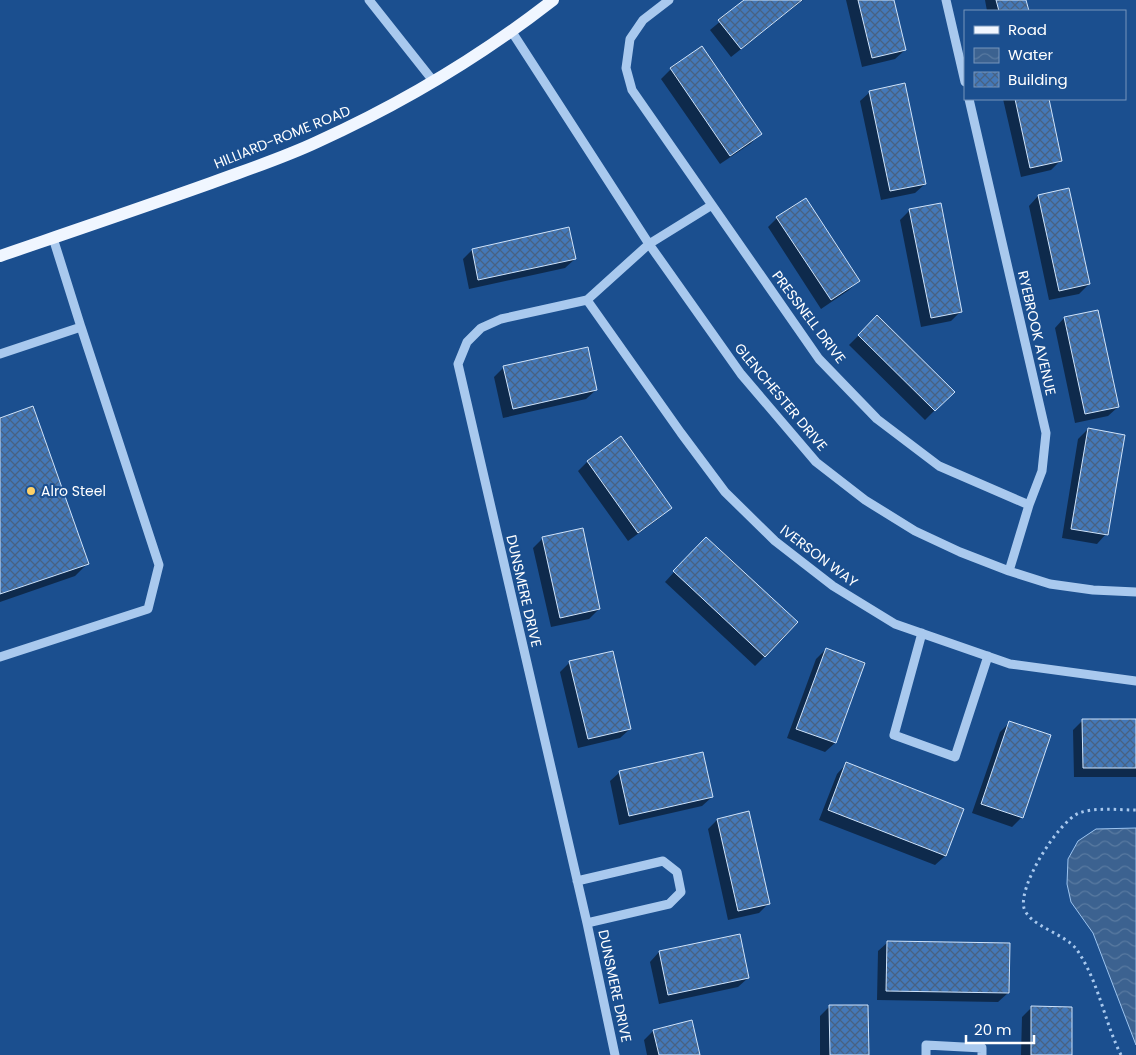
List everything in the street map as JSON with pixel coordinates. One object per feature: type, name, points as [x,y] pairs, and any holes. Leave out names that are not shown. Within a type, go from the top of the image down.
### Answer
[{"type":"main road","name":"HILLIARD-ROME ROAD","points":[[0,256],[154,203],[315,143],[374,115],[434,82],[512,32],[553,0]]},
{"type":"street","points":[[368,0],[434,82]]},
{"type":"street","name":"PRESSNELL DRIVE","points":[[669,0],[643,20],[630,39],[626,68],[632,90],[819,359],[877,419],[940,466],[1029,505]]},
{"type":"street","points":[[946,0],[964,78]]},
{"type":"street","name":"GLENCHESTER DRIVE","points":[[512,32],[649,244],[741,374],[816,462],[865,500],[916,530],[960,552],[1009,572],[1050,584],[1093,590],[1136,592]]},
{"type":"street","name":"RYEBROOK AVENUE","points":[[969,100],[1046,433],[1042,471],[1029,505],[1009,572]]},
{"type":"street","points":[[649,244],[712,205]]},
{"type":"street","points":[[0,657],[148,609],[159,564],[53,238]]},
{"type":"street","name":"DUNSMERE DRIVE","points":[[615,1055],[587,923],[458,364],[467,342],[481,328],[501,319],[587,300],[649,244]]},
{"type":"street","name":"IVERSON WAY","points":[[587,300],[725,492],[775,541],[833,586],[895,624],[1010,664],[1136,680]]},
{"type":"street","points":[[0,354],[82,327]]},
{"type":"street","points":[[922,633],[894,735],[955,757],[988,656]]},
{"type":"street","points":[[577,881],[663,861],[677,872],[681,892],[669,904],[587,923]]},
{"type":"street","points":[[926,1055],[926,1045],[982,1048],[982,1055]]},
{"type":"path","points":[[1121,1055],[1115,1044],[1098,991],[1077,950],[1067,939],[1028,916],[1024,909],[1023,898],[1048,842],[1064,823],[1079,813],[1101,810],[1136,810]]},
{"type":"water","points":[[1136,828],[1136,1045],[1093,933],[1071,902],[1067,884],[1068,859],[1078,841],[1096,829]]},
{"type":"building","points":[[744,0],[802,0],[741,49],[718,20]]},
{"type":"building","points":[[858,0],[894,0],[906,50],[872,58]]},
{"type":"building","points":[[996,0],[1026,0],[1029,10],[999,10]]},
{"type":"building","points":[[702,46],[762,134],[730,156],[670,68]]},
{"type":"building","points":[[905,83],[926,184],[890,191],[869,91]]},
{"type":"building","points":[[1015,100],[1049,100],[1062,161],[1030,168]]},
{"type":"building","points":[[1069,188],[1090,284],[1059,291],[1038,195]]},
{"type":"building","points":[[806,198],[860,281],[831,300],[776,217]]},
{"type":"building","points":[[941,203],[962,312],[931,318],[909,209]]},
{"type":"building","points":[[569,227],[576,259],[478,280],[472,249]]},
{"type":"building","points":[[1098,310],[1119,407],[1085,414],[1064,317]]},
{"type":"building","points":[[877,315],[955,392],[935,411],[858,335]]},
{"type":"building","points":[[588,347],[597,390],[513,409],[503,366]]},
{"type":"building","name":"Alro Steel","points":[[33,406],[89,564],[0,594],[0,418]]},
{"type":"building","points":[[1088,428],[1125,435],[1108,535],[1071,529]]},
{"type":"building","points":[[621,436],[672,508],[638,533],[587,461]]},
{"type":"building","points":[[583,528],[600,609],[560,618],[542,537]]},
{"type":"building","points":[[706,537],[798,622],[765,657],[673,571]]},
{"type":"building","points":[[826,648],[865,663],[836,743],[796,729]]},
{"type":"building","points":[[613,651],[631,729],[588,739],[569,661]]},
{"type":"building","points":[[1082,719],[1136,719],[1136,768],[1083,768]]},
{"type":"building","points":[[1009,721],[1051,735],[1023,818],[981,804]]},
{"type":"building","points":[[703,752],[713,797],[629,816],[619,771]]},
{"type":"building","points":[[846,762],[964,809],[946,856],[828,810]]},
{"type":"building","points":[[749,811],[770,904],[738,911],[717,819]]},
{"type":"building","points":[[740,934],[749,978],[668,995],[659,951]]},
{"type":"building","points":[[887,941],[1010,943],[1009,993],[886,991]]},
{"type":"building","points":[[829,1005],[868,1005],[869,1055],[830,1055]]},
{"type":"building","points":[[1031,1006],[1072,1007],[1072,1055],[1031,1055]]},
{"type":"building","points":[[692,1020],[700,1055],[659,1055],[653,1030]]},
{"type":"place","name":"Alro Steel","points":[[31,491]]}]
